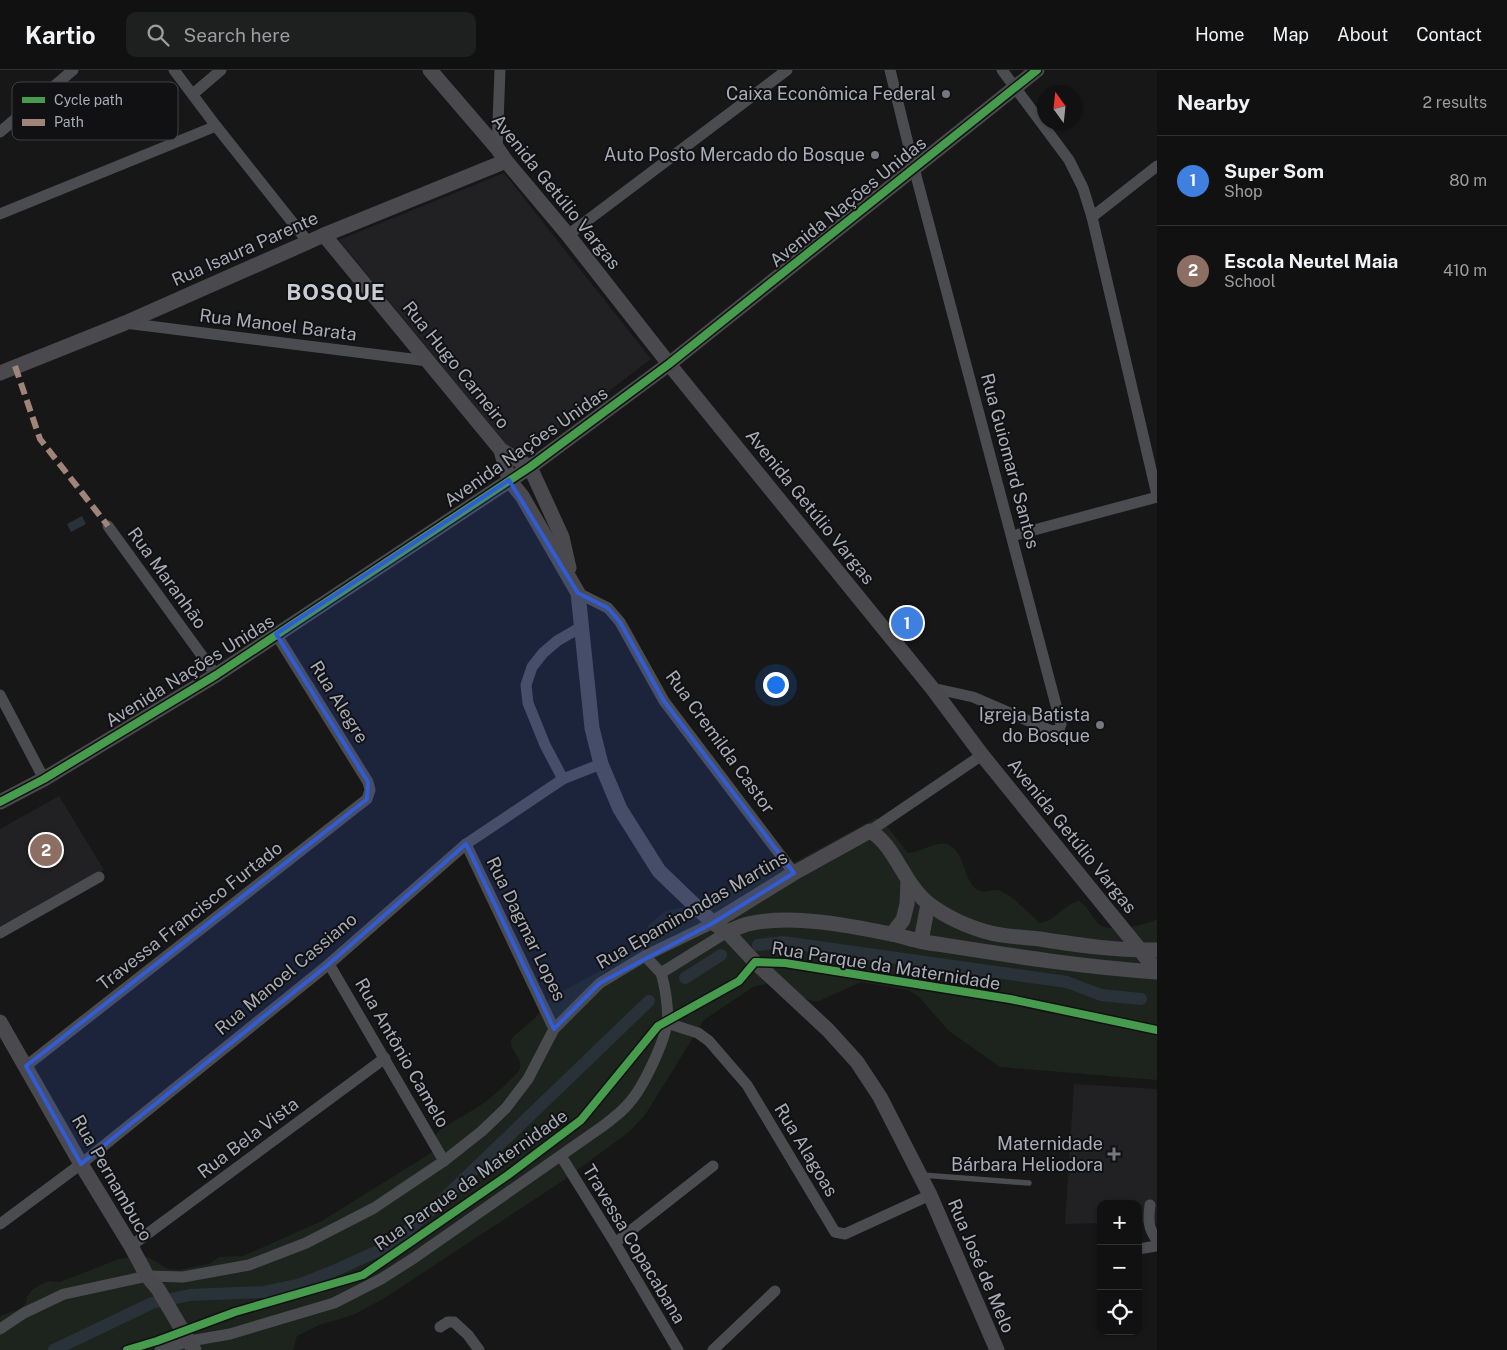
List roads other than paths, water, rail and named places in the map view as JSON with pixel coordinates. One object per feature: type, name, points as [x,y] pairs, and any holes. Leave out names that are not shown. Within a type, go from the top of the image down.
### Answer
[{"type":"street","points":[[59,82],[73,70]]},
{"type":"street","points":[[174,70],[308,242]]},
{"type":"street","points":[[193,94],[221,70]]},
{"type":"street","name":"Avenida Getúlio Vargas","points":[[430,70],[568,235],[669,364],[932,688],[982,756],[1157,972]]},
{"type":"street","points":[[497,148],[500,70]]},
{"type":"street","points":[[568,235],[787,70]]},
{"type":"street","name":"Rua Guiomard Santos","points":[[890,70],[914,168],[1061,720],[1060,727],[1055,732],[973,697],[932,688]]},
{"type":"street","points":[[1002,70],[1069,160],[1083,188],[1092,217],[1157,496],[1012,536]]},
{"type":"street","name":"Avenida Nações Unidas","points":[[0,802],[44,779],[216,675],[530,466],[669,364],[1037,70]]},
{"type":"street","points":[[0,132],[12,122]]},
{"type":"street","points":[[0,214],[216,126]]},
{"type":"street","name":"Rua Isaura Parente","points":[[0,373],[124,323],[324,235],[506,160]]},
{"type":"street","points":[[1092,217],[1157,166]]},
{"type":"street","name":"Rua Hugo Carneiro","points":[[324,235],[500,450],[509,480],[522,496],[569,577]]},
{"type":"street","name":"Rua Manoel Barata","points":[[124,323],[428,362]]},
{"type":"street","name":"Rua Hugo Carneiro","points":[[500,450],[530,466]]},
{"type":"street","points":[[530,466],[562,537],[568,559],[569,577]]},
{"type":"street","name":"Rua Maranhão","points":[[108,526],[216,675]]},
{"type":"street","name":"Rua José de Melo","points":[[569,577],[578,593],[592,728],[601,764],[620,809],[659,871],[828,1030],[857,1062],[880,1097],[930,1195],[997,1350]]},
{"type":"street","name":"Rua Cremilda Castor","points":[[578,593],[608,608],[620,622],[664,701],[794,873]]},
{"type":"street","points":[[563,779],[545,745],[528,703],[526,685],[532,667],[543,653],[557,641],[581,627]]},
{"type":"street","name":"Rua Alegre","points":[[276,634],[368,782],[370,790]]},
{"type":"street","points":[[0,695],[44,779]]},
{"type":"street","name":"Rua Epaminondas Martins","points":[[0,1329],[24,1313],[64,1294],[147,1276],[183,1277],[249,1265],[306,1243],[374,1208],[444,1160],[482,1131],[506,1108],[528,1079],[554,1029],[600,983],[645,956],[713,923],[794,873],[870,831],[982,756]]},
{"type":"street","name":"Rua Manoel Cassiano","points":[[0,1224],[80,1164],[329,964],[466,844],[563,779],[601,764]]},
{"type":"street","name":"Travessa Francisco Furtado","points":[[26,1066],[341,821],[367,799],[370,790]]},
{"type":"street","points":[[870,831],[885,842],[908,881],[928,904],[956,920],[990,933],[1064,943],[1157,950]]},
{"type":"street","name":"Rua Dagmar Lopes","points":[[466,844],[554,1029]]},
{"type":"street","points":[[0,933],[99,877]]},
{"type":"street","points":[[892,934],[903,920],[907,904],[908,881]]},
{"type":"street","points":[[921,941],[928,904]]},
{"type":"street","name":"Rua Parque da Maternidade","points":[[160,1350],[192,1346],[334,1303],[380,1279],[414,1258],[604,1126],[630,1102],[643,1082],[658,1051],[667,1023],[664,984],[661,973],[726,932],[746,924],[766,921],[805,920],[892,934],[921,941],[1041,959],[1157,972]]},
{"type":"street","points":[[645,956],[661,973]]},
{"type":"street","name":"Rua Antônio Camelo","points":[[329,964],[444,1160]]},
{"type":"street","name":"Rua Pernambuco","points":[[0,1022],[80,1164],[131,1246],[147,1276],[158,1289],[192,1346]]},
{"type":"street","name":"Rua Alagoas","points":[[667,1023],[698,1033],[709,1041],[747,1085],[835,1232],[846,1234],[930,1195]]},
{"type":"street","name":"Rua Bela Vista","points":[[131,1246],[385,1058]]},
{"type":"street","name":"Travessa Copacabana","points":[[560,1156],[615,1243],[678,1350]]},
{"type":"street","points":[[615,1243],[713,1166]]},
{"type":"street","points":[[1150,1205],[1148,1219],[1150,1229],[1157,1240]]},
{"type":"street","points":[[1142,1248],[1157,1246]]},
{"type":"street","points":[[713,1350],[728,1345],[774,1291]]},
{"type":"street","points":[[440,1327],[448,1322],[454,1322],[468,1335],[479,1350]]},
{"type":"lane","points":[[920,1175],[1029,1183]]},
{"type":"waterway","points":[[758,945],[783,942],[1067,982],[1101,995],[1141,999]]},
{"type":"waterway","points":[[685,978],[721,955]]},
{"type":"waterway","points":[[54,1350],[152,1303],[190,1295],[264,1292],[298,1285],[391,1245],[437,1205],[649,1001]]},
{"type":"place","name":"Caixa Econômica Federal","points":[[946,94]]},
{"type":"place","name":"Auto Posto Mercado do Bosque","points":[[875,155]]},
{"type":"place","name":"Super Som","points":[[907,623]]},
{"type":"place","name":"Igreja Batista do Bosque","points":[[1100,725]]},
{"type":"place","name":"Escola Neutel Maia","points":[[46,850]]},
{"type":"place","name":"Maternidade Bárbara Heliodora","points":[[1114,1154]]},
{"type":"district","name":"BOSQUE","points":[[336,292]]}]
